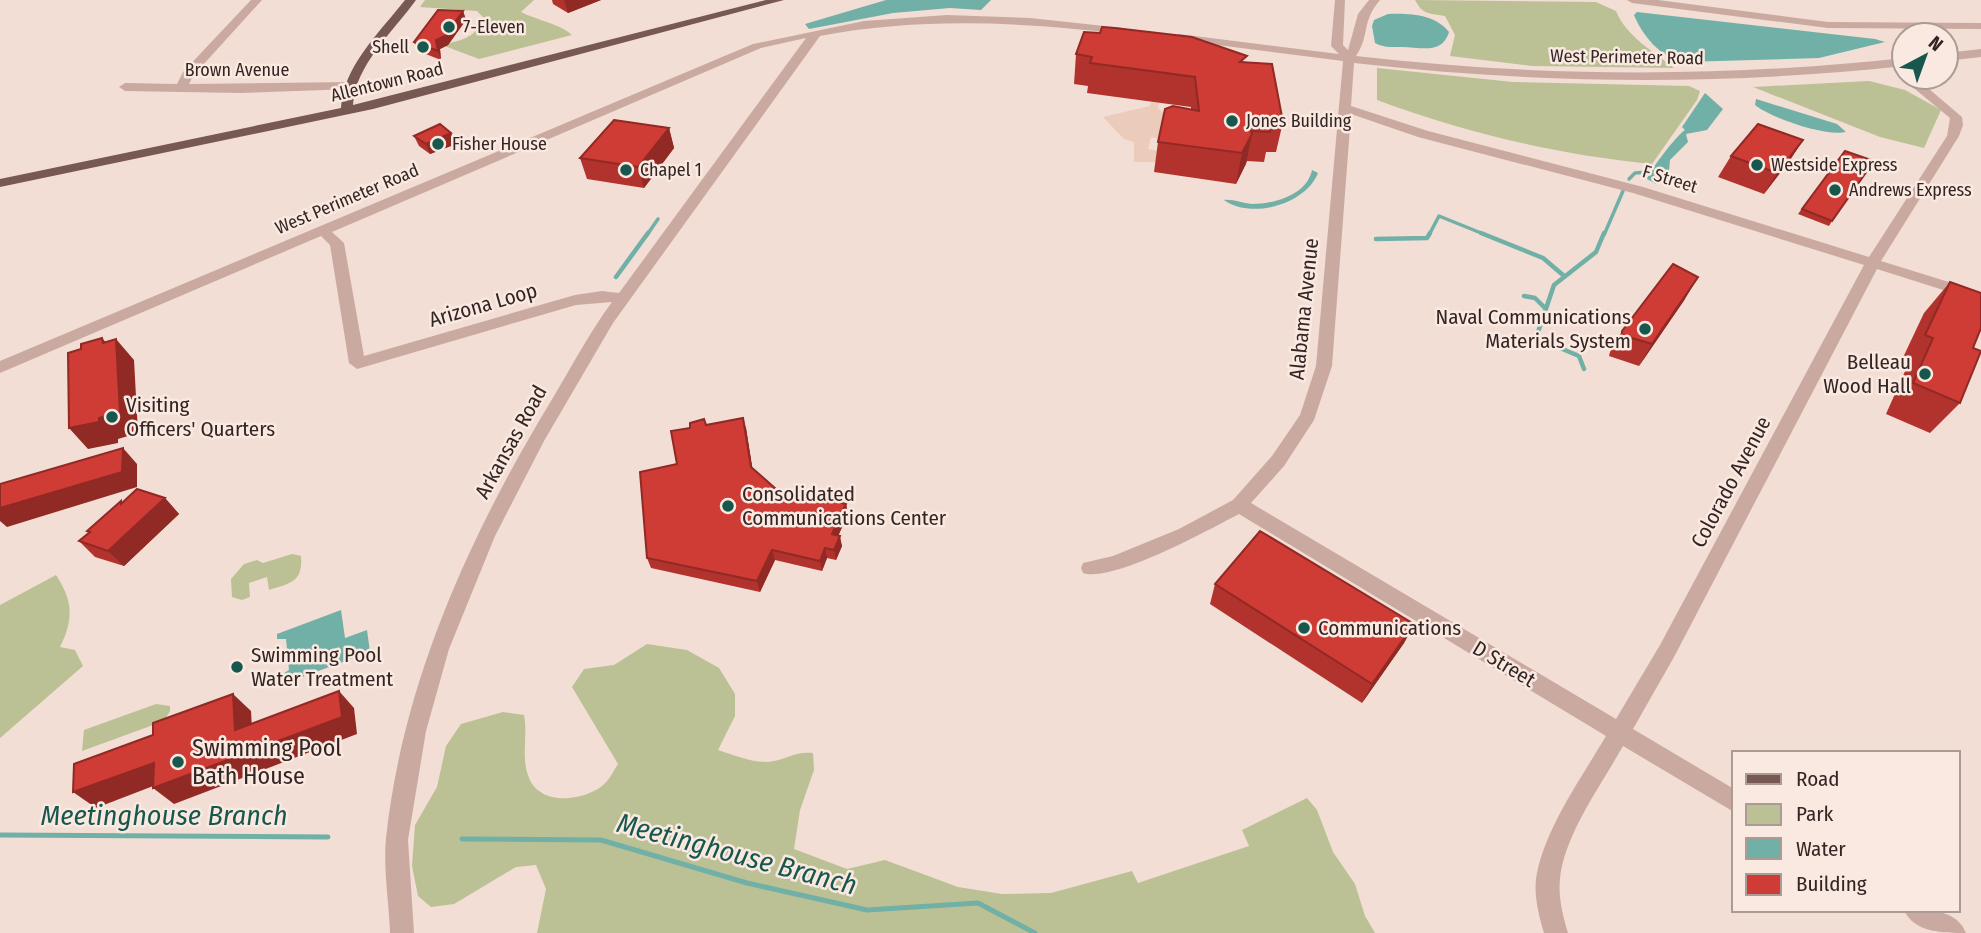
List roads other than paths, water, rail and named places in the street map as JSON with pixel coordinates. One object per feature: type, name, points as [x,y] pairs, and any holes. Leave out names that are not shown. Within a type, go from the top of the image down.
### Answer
[{"type":"main road","points":[[347,106],[349,86],[411,0]]},
{"type":"main road","name":"Allentown Road","points":[[0,174],[347,106],[740,0]]},
{"type":"main road","name":"Allentown Road","points":[[0,183],[347,106],[779,0]]},
{"type":"street","points":[[182,87],[187,75],[257,0]]},
{"type":"street","points":[[1340,0],[1337,46],[1349,57],[1357,48],[1360,16],[1375,0]]},
{"type":"street","points":[[1632,0],[1828,25],[1981,26]]},
{"type":"street","name":"West Perimeter Road","points":[[0,367],[708,67],[815,34],[918,20],[973,18],[1142,33]]},
{"type":"street","points":[[1286,50],[1320,41],[1338,30]]},
{"type":"street","name":"Arkansas Road","points":[[402,933],[397,880],[399,822],[415,731],[439,649],[486,536],[523,463],[598,333],[815,34]]},
{"type":"street","name":"West Perimeter Road","points":[[1166,36],[1485,72],[1633,78],[1738,76],[1890,64]]},
{"type":"street","points":[[1960,55],[1981,53]]},
{"type":"street","name":"Alabama Avenue","points":[[1090,568],[1115,563],[1186,534],[1239,505],[1296,436],[1317,392],[1324,366],[1349,57]]},
{"type":"street","name":"Brown Avenue","points":[[125,87],[349,86]]},
{"type":"street","name":"Colorado Avenue","points":[[1556,933],[1547,893],[1556,851],[1585,791],[1620,733],[1872,264],[1957,125],[1951,110],[1926,91]]},
{"type":"street","name":"F Street","points":[[1345,108],[1423,134],[1658,196],[1981,298]]},
{"type":"street","name":"Arizona Loop","points":[[323,231],[337,243],[358,363],[575,300],[602,296],[622,298]]},
{"type":"street","name":"D Street","points":[[1239,505],[1732,800]]},
{"type":"street","points":[[1919,912],[1954,933]]},
{"type":"water","points":[[886,0],[991,0],[981,10],[950,8],[893,13],[809,29],[805,24]]},
{"type":"water","points":[[1637,12],[1885,42],[1819,58],[1683,62],[1667,55],[1653,44],[1637,23],[1634,15]]},
{"type":"water","points":[[1388,14],[1429,18],[1437,21],[1449,32],[1446,39],[1436,47],[1382,46],[1375,43],[1372,26],[1374,20]]},
{"type":"water","points":[[1705,93],[1723,109],[1707,130],[1686,134],[1688,142],[1670,160],[1669,171],[1656,184],[1647,179],[1664,153],[1685,130],[1682,127]]},
{"type":"water","points":[[1756,99],[1837,124],[1846,132],[1826,132],[1786,121],[1755,105]]},
{"type":"water","points":[[1312,170],[1318,173],[1312,184],[1302,193],[1277,206],[1249,209],[1224,200],[1252,204],[1279,200],[1304,186]]},
{"type":"water","points":[[341,610],[345,638],[367,630],[370,652],[282,682],[281,675],[289,670],[286,639],[277,639],[277,634]]},
{"type":"waterway","points":[[1629,179],[1635,173],[1649,172]]},
{"type":"waterway","points":[[1604,235],[1623,191]]},
{"type":"waterway","points":[[1429,235],[1439,216],[1486,235]]},
{"type":"waterway","points":[[647,235],[658,219]]},
{"type":"waterway","points":[[616,277],[648,233]]},
{"type":"waterway","points":[[1376,239],[1427,238],[1430,233]]},
{"type":"waterway","points":[[1481,233],[1543,258],[1563,275]]},
{"type":"waterway","points":[[1584,369],[1579,356],[1536,338],[1554,285],[1596,252],[1604,233]]},
{"type":"waterway","points":[[1524,296],[1535,298],[1545,308]]},
{"type":"waterway","name":"Meetinghouse Branch","points":[[0,835],[328,837]]},
{"type":"waterway","name":"Meetinghouse Branch","points":[[462,839],[601,840],[747,883],[867,910],[978,903],[1035,933]]},
{"type":"place","name":"7-Eleven","points":[[449,27]]},
{"type":"place","name":"Shell","points":[[423,47]]},
{"type":"place","name":"Jones Building","points":[[1232,121]]},
{"type":"place","name":"Fisher House","points":[[438,144]]},
{"type":"place","name":"Westside Express","points":[[1757,165]]},
{"type":"place","name":"Chapel 1","points":[[626,170]]},
{"type":"place","name":"Andrews Express","points":[[1835,190]]},
{"type":"place","name":"Naval Communications Materials System","points":[[1645,329]]},
{"type":"place","name":"Belleau Wood Hall","points":[[1925,374]]},
{"type":"place","name":"Visiting Officers' Quarters","points":[[112,417]]},
{"type":"place","name":"Consolidated Communications Center","points":[[728,506]]},
{"type":"place","name":"Communications","points":[[1304,628]]},
{"type":"place","name":"Swimming Pool Water Treatment","points":[[237,667]]},
{"type":"place","name":"Swimming Pool Bath House","points":[[178,762]]}]
